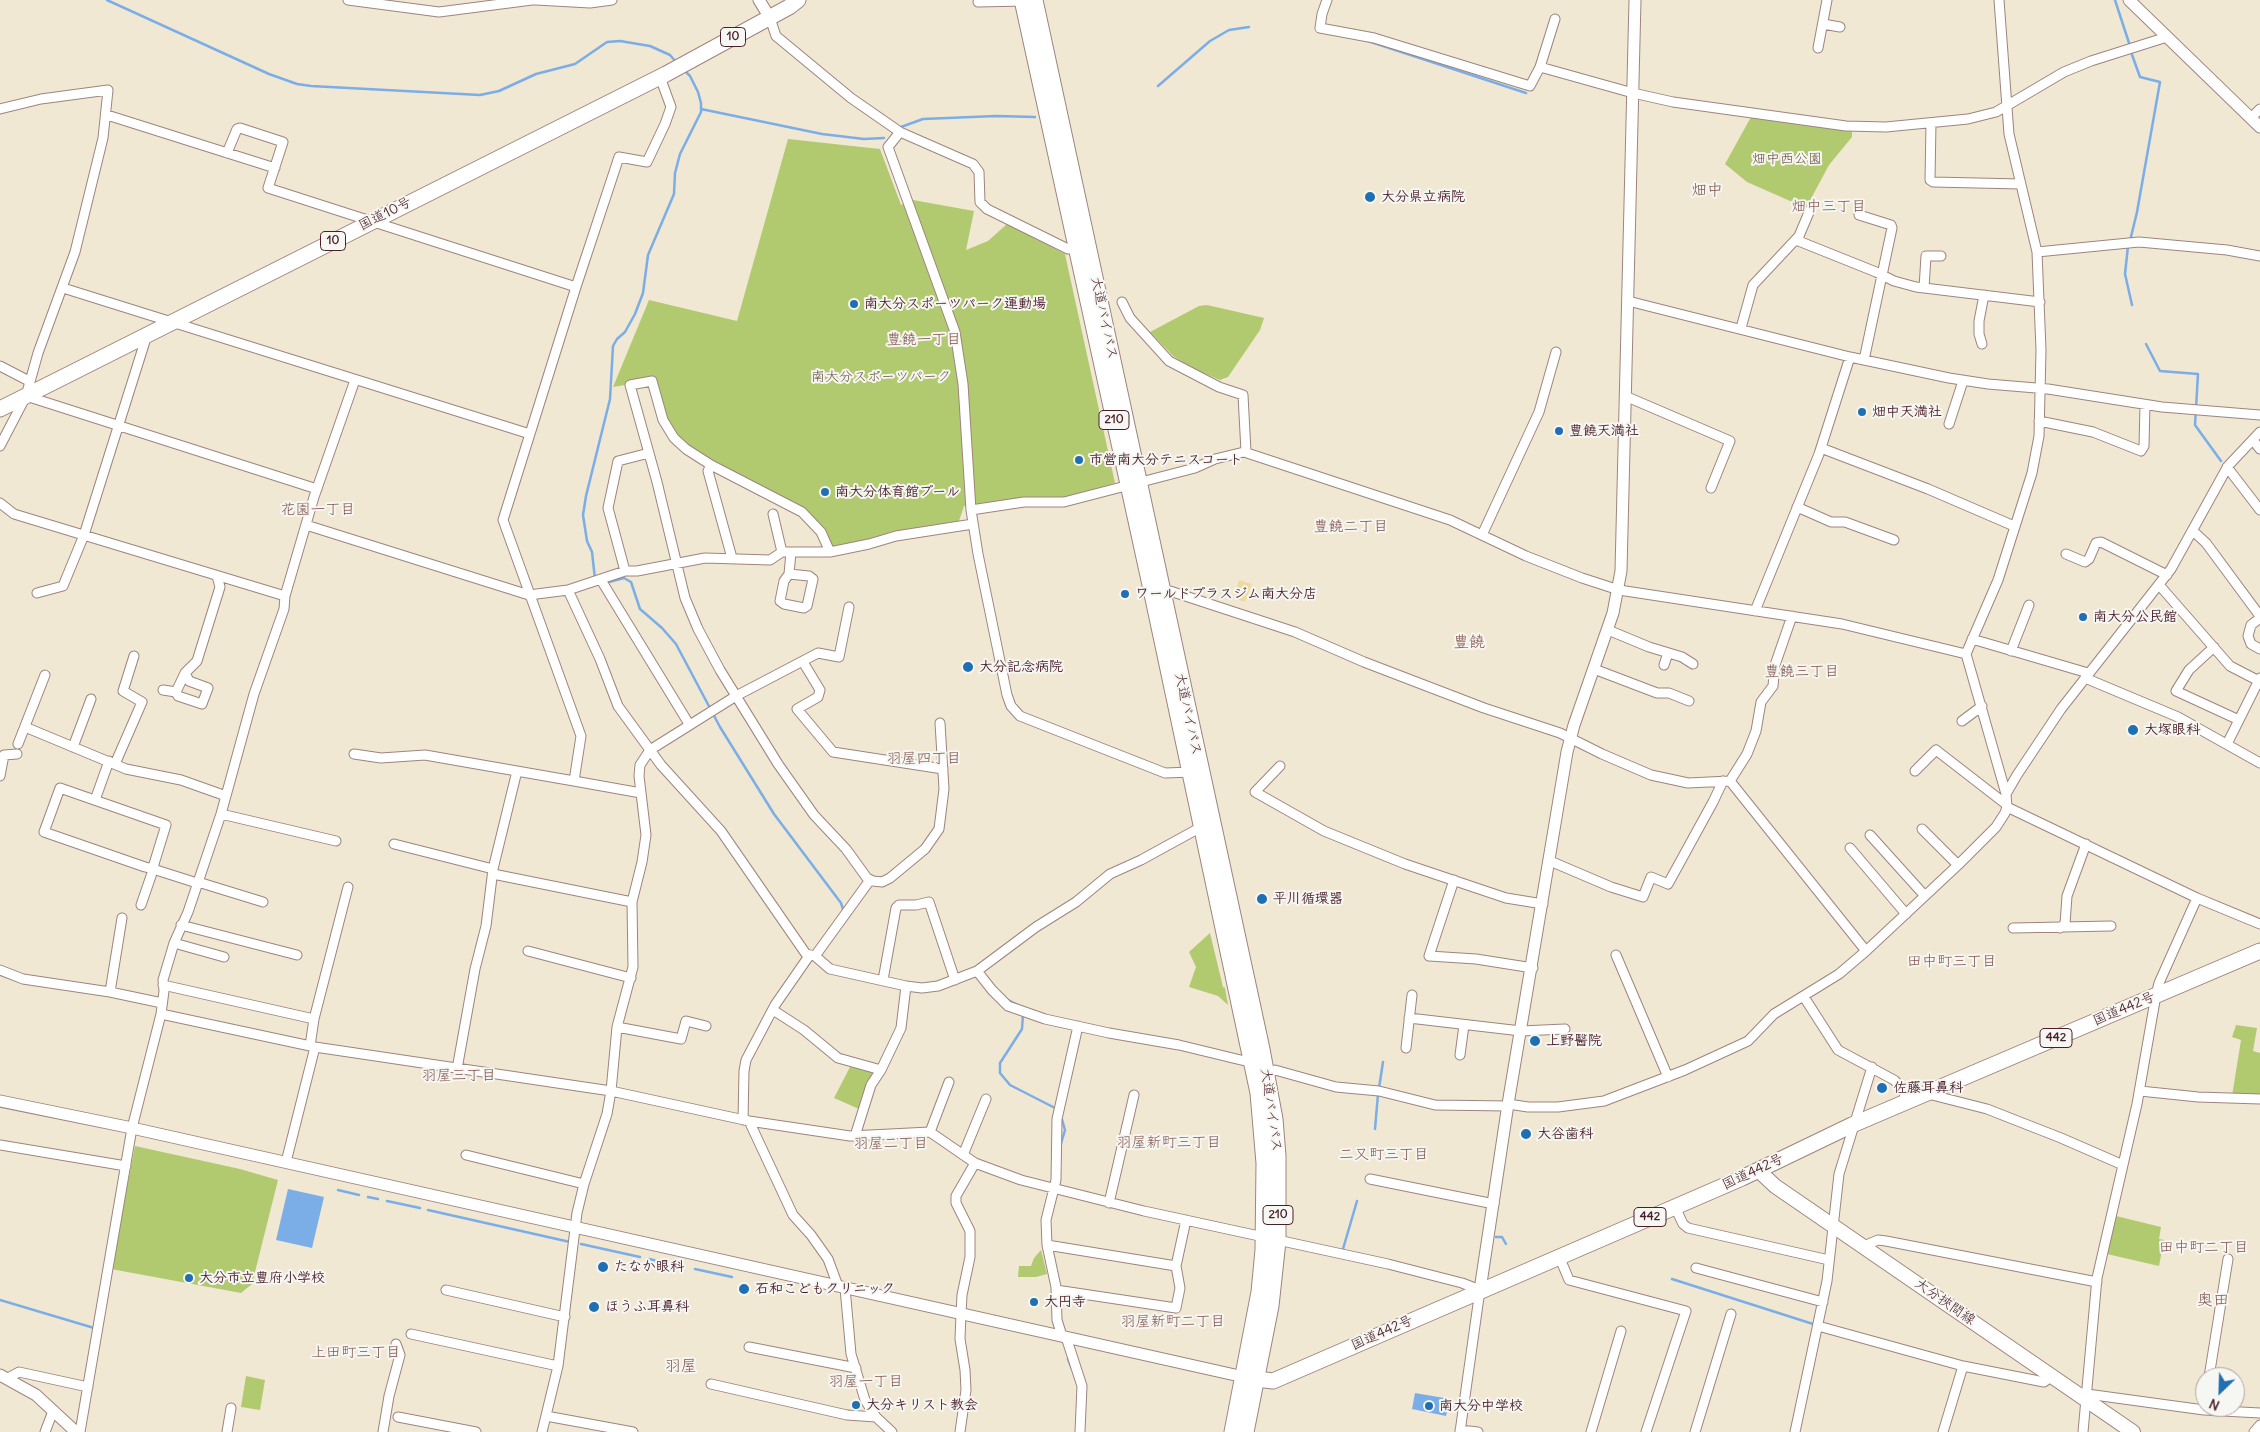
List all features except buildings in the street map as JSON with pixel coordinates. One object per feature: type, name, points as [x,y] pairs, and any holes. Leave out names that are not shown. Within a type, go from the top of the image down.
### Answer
[{"type":"highway","name":"国道10号","points":[[770,18],[787,0]]},
{"type":"highway","name":"国道10号","points":[[0,409],[28,388],[147,335],[663,76],[790,7],[798,0]]},
{"type":"highway","name":"大道バイパス","points":[[1029,0],[1077,247],[1134,482]]},
{"type":"highway","name":"大道バイパス","points":[[1029,0],[1261,1075],[1261,1116],[1271,1240],[1271,1306],[1251,1379],[1232,1432]]},
{"type":"highway","name":"国道442号","points":[[1251,1379],[1273,1381],[1675,1207],[1852,1125],[2260,951]]},
{"type":"highway","name":"大道バイパス","points":[[1246,1432],[1251,1379]]},
{"type":"main road","name":"大分挾間線","points":[[1758,1170],[1771,1183],[2052,1376],[2087,1397],[2133,1432]]},
{"type":"street","points":[[348,0],[439,12],[532,0]]},
{"type":"street","points":[[536,0],[590,3],[612,0]]},
{"type":"street","points":[[759,0],[770,18],[776,36],[851,98],[900,132],[973,164],[980,172],[980,202],[986,209],[1068,250],[1077,247]]},
{"type":"street","points":[[978,2],[1042,0]]},
{"type":"street","points":[[1327,0],[1320,28],[1374,38],[1530,86],[1540,67],[1555,19]]},
{"type":"street","points":[[1478,1432],[1460,1431],[1508,1105],[1533,968],[1570,738],[1608,630],[1619,590],[1621,572],[1635,0]]},
{"type":"street","points":[[1818,48],[1827,0]]},
{"type":"street","points":[[1261,1075],[1274,1070],[1336,1087],[1379,1091],[1435,1105],[1553,1107],[1597,1102],[1620,1096],[1748,1041],[1774,1014],[1839,974],[1866,951],[1996,827],[2007,806],[2006,794],[1966,654],[1998,580],[2034,466],[2039,436],[2040,389],[2040,302],[2037,252],[2009,134],[1998,0]]},
{"type":"street","points":[[2129,0],[2260,127]]},
{"type":"street","points":[[1823,24],[1840,27]]},
{"type":"street","points":[[1540,67],[1632,93],[1673,102],[1846,126],[1886,127],[1968,119],[2006,107],[2029,90],[2064,72],[2167,37]]},
{"type":"street","points":[[574,781],[581,736],[503,520],[619,157],[647,162],[665,124],[670,107],[663,76]]},
{"type":"street","points":[[0,109],[40,99],[108,90],[107,115],[75,252],[38,353],[28,388],[0,446]]},
{"type":"street","points":[[2251,118],[2260,109]]},
{"type":"street","points":[[107,115],[275,168]]},
{"type":"street","points":[[1931,123],[1930,180],[1933,182],[2020,184]]},
{"type":"street","points":[[228,153],[237,129],[244,128],[283,142],[268,188],[576,287]]},
{"type":"street","points":[[900,132],[888,147],[955,332],[963,384],[973,524],[1007,695],[1011,706],[1020,716],[1165,773],[1195,771]]},
{"type":"street","points":[[1742,328],[1753,285],[1796,240],[1810,210]]},
{"type":"street","points":[[1859,215],[1891,225],[1892,228],[1864,360]]},
{"type":"street","points":[[1796,240],[1894,281],[1924,288],[2040,302]]},
{"type":"street","points":[[2037,252],[2139,242],[2227,250],[2260,256]]},
{"type":"street","points":[[1924,288],[1926,256],[1941,256]]},
{"type":"street","points":[[63,288],[530,434]]},
{"type":"street","points":[[1982,344],[1979,327],[1984,294]]},
{"type":"street","points":[[1628,301],[1864,360],[1963,381],[2040,389],[2145,405],[2260,415]]},
{"type":"street","points":[[1122,302],[1130,318],[1169,361],[1219,387],[1236,391],[1243,396],[1246,452]]},
{"type":"street","points":[[37,592],[63,586],[84,535],[120,426],[147,335]]},
{"type":"street","points":[[1482,535],[1539,412],[1556,352]]},
{"type":"street","points":[[1755,610],[1821,448],[1850,356]]},
{"type":"street","points":[[0,366],[28,388],[120,426],[317,489]]},
{"type":"street","points":[[80,1432],[132,1128],[161,1014],[163,985],[174,944],[181,924],[188,912],[221,814],[254,694],[284,609],[285,596],[317,489],[355,380]]},
{"type":"street","points":[[830,552],[821,532],[802,512],[711,465],[686,449],[674,438],[663,420],[652,381],[630,385],[690,612],[708,648],[778,764],[814,815],[870,880],[882,882],[888,880],[925,850],[935,837],[941,822],[944,802],[940,723]]},
{"type":"street","points":[[1950,424],[1963,381]]},
{"type":"street","points":[[1625,396],[1730,442],[1711,488]]},
{"type":"street","points":[[2039,420],[2093,432],[2141,451],[2144,446],[2145,405]]},
{"type":"street","points":[[2006,794],[2050,725],[2086,675],[2160,586],[2193,531],[2227,467],[2260,432]]},
{"type":"street","points":[[2252,440],[2260,449]]},
{"type":"street","points":[[1821,448],[1928,489],[2014,526]]},
{"type":"street","points":[[971,510],[1018,503],[1064,502],[1134,482],[1195,468],[1230,455],[1246,452],[1427,511],[1561,571],[1619,590],[1842,624],[1966,654]]},
{"type":"street","points":[[625,571],[608,508],[618,461],[649,453]]},
{"type":"street","points":[[711,465],[708,471],[732,558]]},
{"type":"street","points":[[2227,467],[2260,510]]},
{"type":"street","points":[[0,503],[14,514],[285,596]]},
{"type":"street","points":[[1797,508],[1831,522],[1845,522],[1894,540]]},
{"type":"street","points":[[773,514],[786,552],[789,574],[784,581],[780,601],[784,604],[804,608],[807,606],[813,579],[809,576],[789,574]]},
{"type":"street","points":[[306,525],[529,595],[568,590],[625,571],[678,565],[705,558],[770,560],[786,552],[830,552],[896,536],[973,524]]},
{"type":"street","points":[[2193,531],[2206,543],[2260,617],[2251,625],[2248,636],[2251,644],[2260,649]]},
{"type":"street","points":[[2066,554],[2085,562],[2089,559],[2096,543],[2102,542],[2167,575]]},
{"type":"street","points":[[176,692],[185,673],[196,661],[220,587],[217,576]]},
{"type":"street","points":[[600,580],[689,724]]},
{"type":"street","points":[[2160,586],[2234,669],[2259,679],[2227,744]]},
{"type":"street","points":[[568,590],[600,659],[615,701],[667,773],[721,832],[803,951],[830,969],[922,988],[955,980],[978,971],[1036,927],[1076,902],[1110,874],[1141,860],[1206,823]]},
{"type":"street","points":[[1157,593],[1170,591],[1295,632],[1364,662],[1570,738],[1602,754],[1660,778],[1688,783],[1726,781]]},
{"type":"street","points":[[2011,650],[2029,606]]},
{"type":"street","points":[[542,1432],[558,1366],[576,1227],[584,1184],[607,1114],[617,1027],[631,978],[633,960],[632,902],[645,847],[645,824],[639,770],[643,758],[650,750],[689,724],[736,696],[818,653],[839,657],[849,607]]},
{"type":"street","points":[[1550,861],[1611,887],[1643,897],[1651,877],[1668,884],[1713,802],[1753,741],[1760,702],[1773,686],[1775,665],[1792,616]]},
{"type":"street","points":[[1608,630],[1682,657],[1693,664]]},
{"type":"street","points":[[1972,640],[2011,650],[2086,675],[2160,709],[2260,763]]},
{"type":"street","points":[[2214,647],[2189,670],[2176,691],[2239,720]]},
{"type":"street","points":[[1664,666],[1668,653]]},
{"type":"street","points":[[95,800],[142,702],[123,691],[134,656]]},
{"type":"street","points":[[803,662],[820,690],[818,697],[797,709],[833,752],[943,769]]},
{"type":"street","points":[[1594,669],[1657,693],[1669,693],[1689,700]]},
{"type":"street","points":[[163,690],[176,692],[178,696],[202,704],[208,688],[190,681],[185,673]]},
{"type":"street","points":[[18,744],[45,675]]},
{"type":"street","points":[[72,747],[91,699]]},
{"type":"street","points":[[1962,721],[1982,706]]},
{"type":"street","points":[[25,727],[135,771],[181,780],[226,796]]},
{"type":"street","points":[[1915,771],[1936,750],[2007,806],[2197,898],[2260,924]]},
{"type":"street","points":[[0,776],[4,755],[17,754]]},
{"type":"street","points":[[354,754],[381,758],[425,755],[642,793]]},
{"type":"street","points":[[1280,766],[1255,792],[1324,831],[1405,864],[1506,898],[1543,904]]},
{"type":"street","points":[[457,1069],[475,969],[486,926],[493,872],[517,770]]},
{"type":"street","points":[[1726,781],[1866,951]]},
{"type":"street","points":[[141,905],[153,869],[166,825],[60,788],[44,832],[153,869],[263,902]]},
{"type":"street","points":[[221,814],[336,841]]},
{"type":"street","points":[[1922,829],[1958,865]]},
{"type":"street","points":[[1870,835],[1925,896]]},
{"type":"street","points":[[394,844],[493,872],[632,902]]},
{"type":"street","points":[[2060,928],[2065,924],[2067,896],[2086,844]]},
{"type":"street","points":[[1850,848],[1906,914]]},
{"type":"street","points":[[870,880],[773,1010],[746,1060],[744,1071],[746,1120],[793,1215],[811,1235],[828,1259],[842,1287],[848,1336],[865,1400],[876,1417],[892,1432]]},
{"type":"street","points":[[1454,880],[1429,956],[1476,959],[1533,968]]},
{"type":"street","points":[[286,1162],[312,1047],[314,1019],[348,888]]},
{"type":"street","points":[[2083,1432],[2097,1282],[2140,1091],[2156,995],[2159,983],[2197,898]]},
{"type":"street","points":[[883,980],[896,908],[899,905],[916,905],[928,902],[955,980]]},
{"type":"street","points":[[110,992],[122,918]]},
{"type":"street","points":[[181,924],[297,955]]},
{"type":"street","points":[[2014,928],[2111,926]]},
{"type":"street","points":[[174,944],[224,957]]},
{"type":"street","points":[[528,952],[631,978]]},
{"type":"street","points":[[1616,955],[1668,1077]]},
{"type":"street","points":[[0,970],[23,979],[110,992],[162,1003]]},
{"type":"street","points":[[978,971],[992,990],[1008,1006],[1045,1019],[1109,1033],[1179,1045],[1244,1061],[1257,1054]]},
{"type":"street","points":[[163,985],[314,1019]]},
{"type":"street","points":[[855,1136],[871,1085],[881,1070],[901,1028],[906,986]]},
{"type":"street","points":[[1406,1048],[1412,995]]},
{"type":"street","points":[[1804,996],[1834,1046],[1846,1056],[1872,1067],[1898,1083],[1907,1102]]},
{"type":"street","points":[[773,1010],[804,1030],[838,1058],[881,1070]]},
{"type":"street","points":[[161,1014],[312,1047],[611,1091],[746,1120],[815,1132],[855,1136],[930,1132],[974,1163],[1054,1189],[1271,1240],[1388,1264],[1462,1283],[1480,1290]]},
{"type":"street","points":[[1409,1018],[1522,1031],[1566,1029]]},
{"type":"street","points":[[617,1027],[681,1039],[686,1021],[706,1026]]},
{"type":"street","points":[[1460,1055],[1464,1025]]},
{"type":"street","points":[[1078,1026],[1058,1119],[1057,1171],[1046,1220],[1046,1245],[1056,1290],[1057,1320],[1082,1386],[1080,1432]]},
{"type":"street","points":[[1795,1432],[1823,1302],[1839,1174],[1852,1125],[1872,1067]]},
{"type":"street","points":[[930,1132],[949,1082]]},
{"type":"street","points":[[2140,1091],[2198,1097],[2260,1099]]},
{"type":"street","points":[[1925,1094],[1987,1109],[2123,1165]]},
{"type":"street","points":[[1109,1203],[1134,1095]]},
{"type":"street","points":[[963,1155],[986,1099]]},
{"type":"street","points":[[0,1101],[286,1162],[1251,1379]]},
{"type":"street","points":[[0,1145],[126,1166]]},
{"type":"street","points":[[466,1155],[584,1184]]},
{"type":"street","points":[[960,1432],[966,1390],[966,1370],[960,1340],[961,1314],[962,1295],[970,1257],[970,1231],[956,1204],[956,1196],[974,1163]]},
{"type":"street","points":[[1370,1179],[1494,1204]]},
{"type":"street","points":[[1675,1207],[1683,1224],[1688,1228],[1829,1260]]},
{"type":"street","points":[[1056,1290],[1176,1308],[1180,1288],[1176,1266],[1186,1220]]},
{"type":"street","points":[[1864,1246],[1878,1240],[1886,1241],[2097,1282]]},
{"type":"street","points":[[1046,1245],[1176,1266]]},
{"type":"street","points":[[1559,1256],[1569,1280],[1686,1311],[1646,1432]]},
{"type":"street","points":[[2211,1367],[2228,1259]]},
{"type":"street","points":[[1696,1268],[1823,1302]]},
{"type":"street","points":[[446,1290],[565,1316]]},
{"type":"street","points":[[1695,1432],[1731,1314]]},
{"type":"street","points":[[1818,1326],[1963,1366],[2044,1382],[2052,1376]]},
{"type":"street","points":[[1591,1432],[1621,1331]]},
{"type":"street","points":[[411,1334],[558,1366]]},
{"type":"street","points":[[383,1432],[389,1396],[400,1355],[396,1344]]},
{"type":"street","points":[[749,1347],[856,1368]]},
{"type":"street","points":[[1942,1432],[1963,1366]]},
{"type":"street","points":[[4,1376],[19,1372],[88,1387]]},
{"type":"street","points":[[4,1376],[36,1395],[76,1432]]},
{"type":"street","points":[[711,1384],[780,1398],[847,1415],[876,1417]]},
{"type":"street","points":[[2087,1397],[2195,1406]]},
{"type":"street","points":[[227,1432],[231,1408]]},
{"type":"street","points":[[45,1432],[53,1411]]},
{"type":"street","points":[[2245,1411],[2260,1413]]},
{"type":"street","points":[[546,1416],[633,1432]]},
{"type":"street","points":[[398,1417],[476,1432]]},
{"type":"street","points":[[2254,1432],[2260,1425]]},
{"type":"green space","name":"畑中西公園","points":[[1751,117],[1848,129],[1852,132],[1852,137],[1829,165],[1806,208],[1747,182],[1725,164]]},
{"type":"green space","name":"南大分スポーツパーク","points":[[788,139],[880,149],[901,205],[913,200],[974,211],[966,250],[988,241],[1007,224],[1065,254],[1115,483],[1063,498],[1024,498],[964,506],[959,521],[891,532],[833,547],[825,530],[803,509],[719,465],[687,446],[675,436],[665,418],[654,380],[613,387],[649,300],[737,321]]},
{"type":"green space","points":[[1207,305],[1264,318],[1260,330],[1228,377],[1220,380],[1192,368],[1173,356],[1150,332],[1199,306]]},
{"type":"green space","points":[[1210,933],[1228,1005],[1218,996],[1189,987],[1196,967],[1189,952]]},
{"type":"green space","points":[[2236,1025],[2257,1028],[2253,1051],[2260,1053],[2260,1097],[2232,1096],[2241,1040],[2232,1037]]},
{"type":"green space","points":[[850,1067],[877,1071],[859,1109],[834,1098]]},
{"type":"green space","points":[[135,1146],[240,1169],[278,1180],[252,1284],[241,1293],[111,1269]]},
{"type":"green space","points":[[2116,1216],[2161,1227],[2159,1239],[2164,1240],[2159,1266],[2107,1254]]},
{"type":"green space","points":[[1041,1250],[1047,1274],[1036,1277],[1018,1277],[1019,1266],[1031,1266],[1034,1258]]},
{"type":"green space","points":[[246,1376],[265,1380],[260,1410],[241,1407]]},
{"type":"sand","points":[[1239,580],[1252,584],[1245,602],[1233,598]]},
{"type":"water","points":[[288,1189],[324,1197],[312,1248],[276,1240]]},
{"type":"water","points":[[1415,1393],[1450,1399],[1446,1416],[1412,1409]]},
{"type":"waterway","points":[[107,0],[269,74],[297,84],[311,86],[480,95],[499,91],[536,74],[575,64],[607,42],[620,41],[650,46],[670,55],[676,62]]},
{"type":"waterway","points":[[2115,0],[2130,46]]},
{"type":"waterway","points":[[1158,86],[1210,41],[1229,30],[1249,27]]},
{"type":"waterway","points":[[1368,41],[1526,93]]},
{"type":"waterway","points":[[2130,241],[2137,212],[2160,82],[2140,77],[2131,52]]},
{"type":"waterway","points":[[595,579],[592,552],[587,541],[583,515],[610,399],[613,346],[617,339],[625,332],[635,314],[643,293],[648,255],[674,194],[675,173],[680,154],[701,112],[698,92],[690,76],[684,70]]},
{"type":"waterway","points":[[701,109],[822,134],[864,139],[884,138]]},
{"type":"waterway","points":[[901,127],[923,119],[996,116],[1035,117]]},
{"type":"waterway","points":[[2128,246],[2125,274],[2132,305]]},
{"type":"waterway","points":[[2146,344],[2160,371],[2198,374],[2195,425],[2221,461]]},
{"type":"waterway","points":[[605,581],[609,582],[624,578],[631,582],[640,609],[662,628],[676,644],[720,727],[774,814],[841,903],[844,912]]},
{"type":"waterway","points":[[1006,999],[1018,1005]]},
{"type":"waterway","points":[[1023,1014],[1022,1029],[1000,1063],[1000,1073],[1010,1085],[1057,1109]]},
{"type":"waterway","points":[[1379,1088],[1383,1062]]},
{"type":"waterway","points":[[1375,1129],[1378,1094]]},
{"type":"waterway","points":[[1060,1147],[1065,1130],[1061,1116]]},
{"type":"waterway","points":[[338,1190],[359,1195]]},
{"type":"waterway","points":[[368,1197],[378,1199]]},
{"type":"waterway","points":[[387,1201],[420,1208]]},
{"type":"waterway","points":[[1343,1249],[1357,1201]]},
{"type":"waterway","points":[[428,1210],[570,1242]]},
{"type":"waterway","points":[[1496,1237],[1502,1237],[1506,1244]]},
{"type":"waterway","points":[[581,1244],[640,1257]]},
{"type":"waterway","points":[[649,1259],[685,1267]]},
{"type":"waterway","points":[[695,1269],[732,1277]]},
{"type":"waterway","points":[[1672,1279],[1813,1324]]},
{"type":"waterway","points":[[0,1300],[94,1328]]},
{"type":"waterway","points":[[1068,1359],[1072,1369]]},
{"type":"place","name":"大分県立病院","points":[[1370,197]]},
{"type":"place","name":"南大分スポーツパーク運動場","points":[[854,304]]},
{"type":"place","name":"畑中天満社","points":[[1862,412]]},
{"type":"place","name":"豊饒天満社","points":[[1559,431]]},
{"type":"place","name":"市営南大分テニスコート","points":[[1079,460]]},
{"type":"place","name":"南大分体育館プール","points":[[825,492]]},
{"type":"place","name":"ワールドプラスジム南大分店","points":[[1125,594]]},
{"type":"place","name":"南大分公民館","points":[[2083,617]]},
{"type":"place","name":"大分記念病院","points":[[968,667]]},
{"type":"place","name":"大塚眼科","points":[[2133,730]]},
{"type":"place","name":"平川循環器","points":[[1262,899]]},
{"type":"place","name":"上野醫院","points":[[1535,1041]]},
{"type":"place","name":"佐藤耳鼻科","points":[[1882,1088]]},
{"type":"place","name":"大谷歯科","points":[[1526,1134]]},
{"type":"place","name":"たなか眼科","points":[[603,1267]]},
{"type":"place","name":"大分市立豊府小学校","points":[[189,1278]]},
{"type":"place","name":"石和こどもクリニック","points":[[744,1289]]},
{"type":"place","name":"大円寺","points":[[1034,1302]]},
{"type":"place","name":"ほうふ耳鼻科","points":[[594,1307]]},
{"type":"place","name":"大分キリスト教会","points":[[856,1405]]},
{"type":"place","name":"南大分中学校","points":[[1429,1406]]},
{"type":"district","name":"畑中","points":[[1707,190]]},
{"type":"district","name":"畑中三丁目","points":[[1829,207]]},
{"type":"district","name":"豊饒一丁目","points":[[924,340]]},
{"type":"district","name":"花園一丁目","points":[[318,510]]},
{"type":"district","name":"豊饒二丁目","points":[[1351,527]]},
{"type":"district","name":"豊饒","points":[[1469,642]]},
{"type":"district","name":"豊饒三丁目","points":[[1802,672]]},
{"type":"district","name":"羽屋四丁目","points":[[924,759]]},
{"type":"district","name":"田中町三丁目","points":[[1952,962]]},
{"type":"district","name":"羽屋三丁目","points":[[459,1076]]},
{"type":"district","name":"羽屋新町三丁目","points":[[1169,1143]]},
{"type":"district","name":"羽屋二丁目","points":[[891,1144]]},
{"type":"district","name":"二又町三丁目","points":[[1384,1155]]},
{"type":"district","name":"田中町二丁目","points":[[2204,1248]]},
{"type":"district","name":"奥田","points":[[2213,1300]]},
{"type":"district","name":"羽屋新町二丁目","points":[[1173,1322]]},
{"type":"district","name":"上田町三丁目","points":[[356,1353]]},
{"type":"district","name":"羽屋","points":[[681,1366]]},
{"type":"district","name":"羽屋一丁目","points":[[866,1382]]}]
